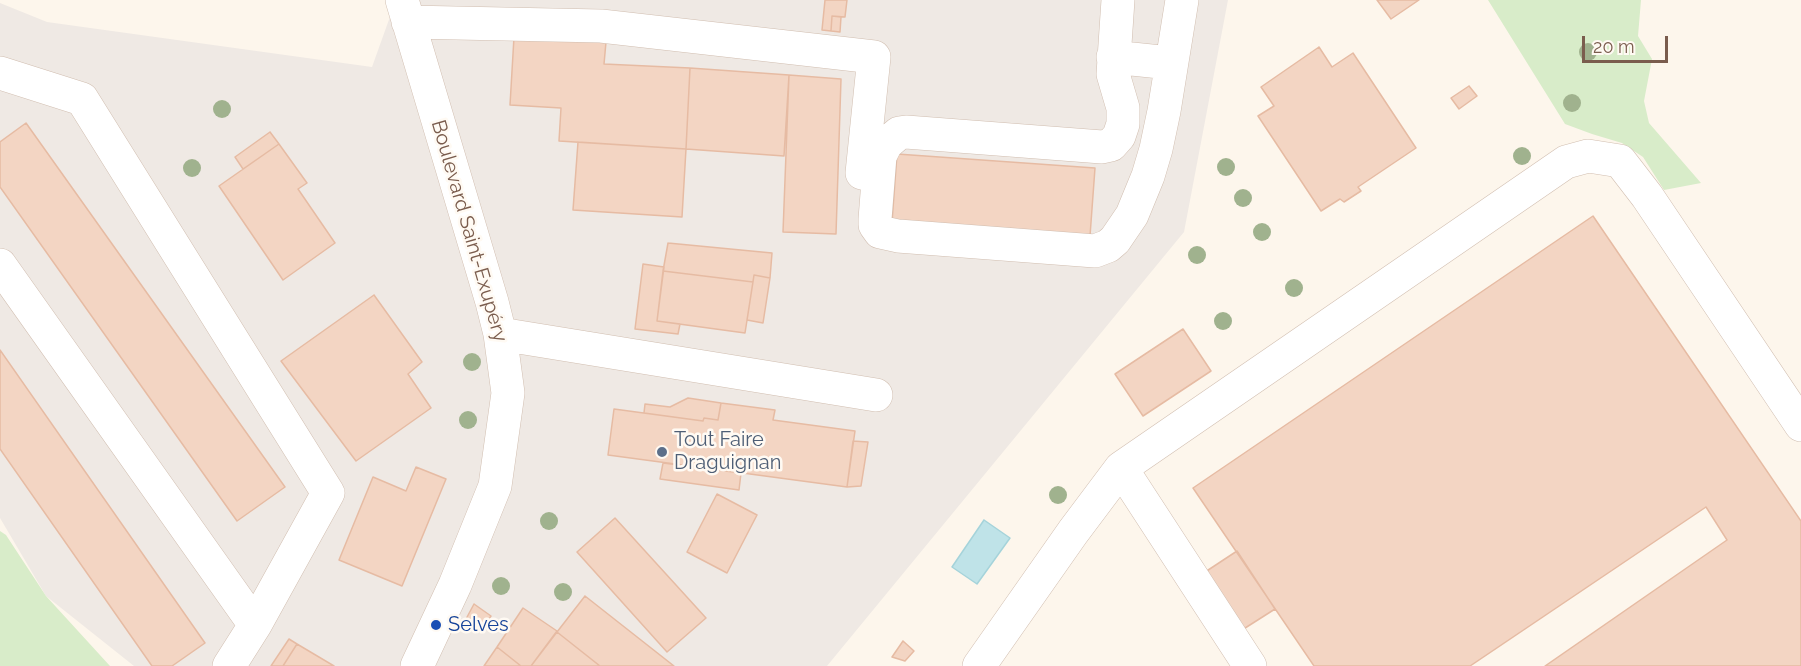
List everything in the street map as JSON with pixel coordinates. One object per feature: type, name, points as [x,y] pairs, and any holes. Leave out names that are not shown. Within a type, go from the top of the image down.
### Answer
[{"type":"street","points":[[1118,0],[1113,74],[1123,108],[1123,124],[1119,136],[1111,144],[1102,147],[906,132],[899,134],[886,144],[880,156],[875,219],[875,225],[880,232],[898,236],[1095,251],[1108,246],[1126,226],[1148,176],[1164,111],[1182,0]]},
{"type":"street","points":[[405,11],[601,26],[873,57],[862,173]]},
{"type":"street","name":"Boulevard Saint-Exupéry","points":[[405,11],[500,334],[508,393],[495,486],[417,666]]},
{"type":"street","points":[[1113,57],[1170,63]]},
{"type":"street","points":[[0,73],[82,99],[328,493],[255,625],[229,666]]},
{"type":"street","points":[[979,666],[1121,468],[1566,162],[1588,156],[1620,161],[1647,196],[1801,425]]},
{"type":"street","points":[[0,265],[255,625]]},
{"type":"street","points":[[500,334],[876,395]]},
{"type":"street","points":[[1121,468],[1250,666]]},
{"type":"shaded area","points":[[396,0],[1228,0],[1184,232],[827,666],[134,666],[46,596],[0,518],[0,3],[47,22],[372,67]]},
{"type":"green space","points":[[1488,0],[1641,0],[1638,36],[1652,59],[1644,101],[1649,123],[1701,183],[1664,190],[1643,157],[1622,143],[1565,124]]},
{"type":"green space","points":[[0,531],[6,535],[46,596],[110,666],[0,666]]},
{"type":"water","points":[[984,520],[1010,538],[977,584],[952,567]]},
{"type":"building","points":[[825,0],[847,0],[845,17],[832,16],[831,31],[822,30]]},
{"type":"building","points":[[1377,0],[1419,0],[1391,19]]},
{"type":"building","points":[[832,16],[841,17],[840,32],[831,31]]},
{"type":"building","points":[[514,37],[606,42],[604,64],[690,68],[686,149],[559,141],[561,108],[510,105]]},
{"type":"building","points":[[1319,47],[1332,67],[1353,53],[1416,148],[1358,187],[1361,191],[1344,202],[1340,199],[1321,211],[1258,116],[1274,106],[1261,87]]},
{"type":"building","points":[[690,68],[789,75],[784,156],[686,149]]},
{"type":"building","points":[[789,75],[841,79],[836,234],[783,232]]},
{"type":"building","points":[[1469,86],[1477,96],[1459,109],[1451,98]]},
{"type":"building","points":[[26,123],[285,487],[237,521],[0,187],[0,142]]},
{"type":"building","points":[[270,132],[279,144],[243,169],[235,157]]},
{"type":"building","points":[[578,142],[686,149],[682,217],[573,210]]},
{"type":"building","points":[[279,144],[307,183],[298,189],[335,243],[283,280],[219,186]]},
{"type":"building","points":[[897,154],[1095,168],[1090,236],[892,222]]},
{"type":"building","points":[[1593,216],[1801,521],[1801,666],[1545,666],[1727,540],[1706,507],[1470,666],[1314,666],[1193,488]]},
{"type":"building","points":[[668,243],[772,253],[770,278],[754,275],[753,282],[663,271]]},
{"type":"building","points":[[643,264],[664,267],[657,321],[680,324],[678,334],[635,329]]},
{"type":"building","points":[[663,271],[753,282],[745,333],[657,321]]},
{"type":"building","points":[[754,275],[770,278],[763,323],[747,320]]},
{"type":"building","points":[[374,295],[422,362],[408,374],[431,408],[356,461],[281,361]]},
{"type":"building","points":[[1183,329],[1211,371],[1143,416],[1115,374]]},
{"type":"building","points":[[0,350],[205,643],[172,666],[152,666],[0,449]]},
{"type":"building","points":[[688,398],[721,403],[718,420],[704,418],[703,421],[644,413],[645,404],[670,407]]},
{"type":"building","points":[[721,403],[775,410],[773,420],[855,431],[847,487],[608,455],[614,409],[703,421],[704,418],[718,420]]},
{"type":"building","points":[[853,441],[868,442],[861,486],[847,487]]},
{"type":"building","points":[[663,463],[741,473],[739,490],[660,479]]},
{"type":"building","points":[[416,467],[446,479],[402,586],[339,560],[373,477],[406,491]]},
{"type":"building","points":[[717,494],[757,515],[727,573],[687,552]]},
{"type":"building","points":[[615,518],[706,618],[667,652],[577,552]]},
{"type":"building","points":[[1237,551],[1275,609],[1231,637],[1193,580]]},
{"type":"building","points":[[585,596],[674,666],[600,666],[557,632]]},
{"type":"building","points":[[474,604],[491,616],[482,630],[466,619]]},
{"type":"building","points":[[523,608],[557,631],[531,666],[521,666],[497,647]]},
{"type":"building","points":[[557,632],[600,666],[531,666]]},
{"type":"building","points":[[289,639],[297,644],[283,666],[271,666]]},
{"type":"building","points":[[903,641],[914,651],[905,661],[892,657]]},
{"type":"building","points":[[297,644],[334,666],[283,666]]},
{"type":"building","points":[[497,647],[521,666],[484,666]]},
{"type":"place","name":"Tout Faire Draguignan","points":[[662,452]]},
{"type":"place","name":"Selves","points":[[436,625]]}]
